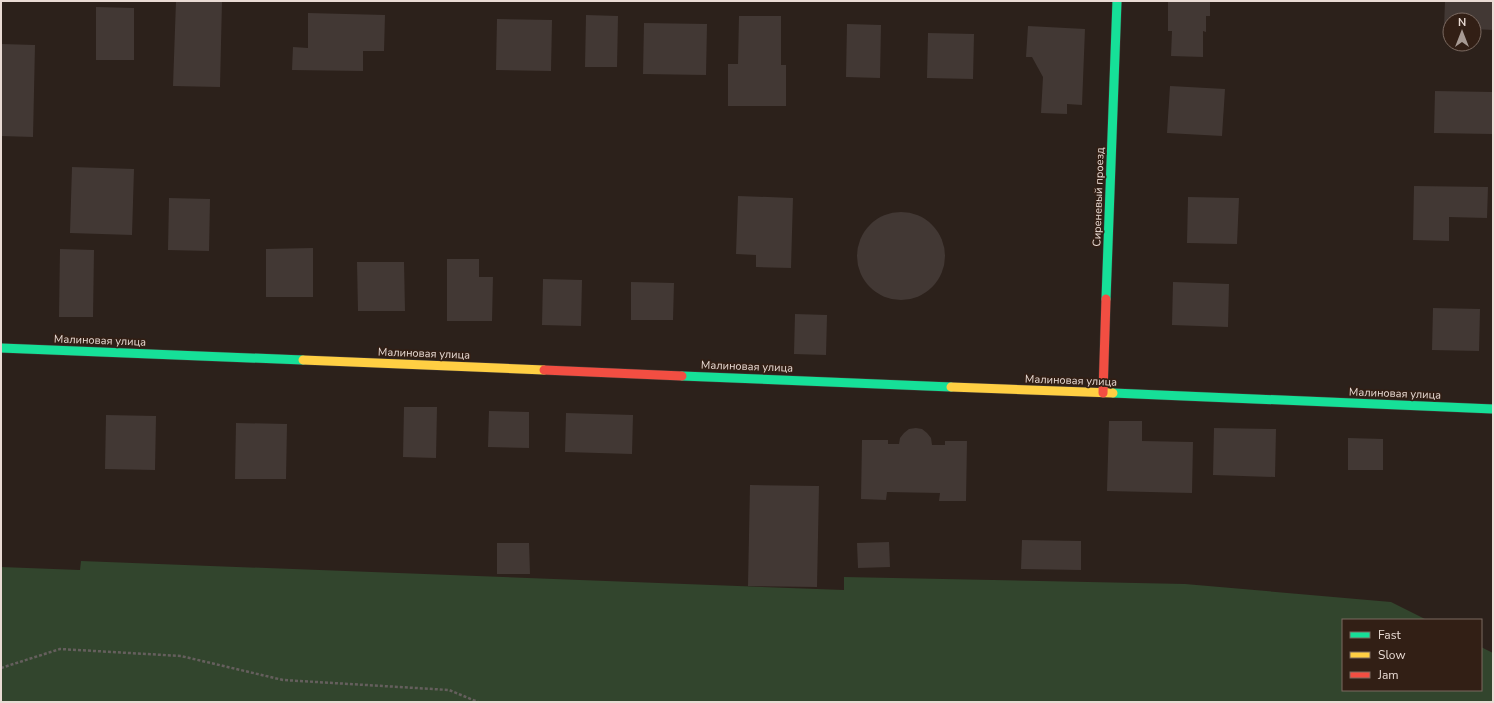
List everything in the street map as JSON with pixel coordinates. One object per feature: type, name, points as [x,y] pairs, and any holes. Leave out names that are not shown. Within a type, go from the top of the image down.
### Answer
[{"type":"street","name":"Сиреневый проезд","points":[[1103,393],[1117,1]]},
{"type":"street","name":"Малиновая улица","points":[[1,348],[1493,409]]},
{"type":"path","points":[[1,668],[60,649],[181,656],[283,680],[449,690],[478,702]]},
{"type":"green space","points":[[81,561],[844,590],[844,577],[1185,584],[1391,602],[1425,619],[1342,619],[1342,691],[1482,691],[1482,648],[1493,653],[1493,702],[1,702],[1,567],[80,570]]},
{"type":"building","points":[[176,1],[222,1],[220,87],[173,86]]},
{"type":"building","points":[[1168,1],[1210,1],[1210,16],[1206,16],[1206,32],[1203,31],[1203,57],[1171,56],[1172,31],[1168,31]]},
{"type":"building","points":[[1445,1],[1493,1],[1493,30],[1482,29],[1482,12],[1445,12]]},
{"type":"building","points":[[96,7],[134,8],[134,60],[96,60]]},
{"type":"building","points":[[308,13],[385,15],[384,51],[363,51],[363,71],[292,70],[293,47],[308,48]]},
{"type":"building","points":[[586,15],[618,16],[617,67],[585,67]]},
{"type":"building","points":[[739,16],[781,16],[781,65],[786,65],[786,106],[728,106],[728,64],[738,64]]},
{"type":"building","points":[[497,19],[552,20],[551,71],[496,70]]},
{"type":"building","points":[[644,23],[707,24],[706,75],[643,74]]},
{"type":"building","points":[[847,24],[881,25],[880,78],[846,77]]},
{"type":"building","points":[[1028,26],[1085,29],[1082,105],[1067,104],[1067,114],[1041,113],[1043,77],[1032,57],[1026,57]]},
{"type":"building","points":[[928,33],[974,34],[973,79],[927,78]]},
{"type":"building","points":[[1,44],[35,45],[33,137],[1,136]]},
{"type":"building","points":[[1170,86],[1225,89],[1222,136],[1167,133]]},
{"type":"building","points":[[1435,91],[1493,92],[1492,134],[1434,133]]},
{"type":"building","points":[[72,167],[134,169],[132,235],[70,233]]},
{"type":"building","points":[[1414,186],[1488,187],[1487,218],[1449,217],[1449,241],[1413,240]]},
{"type":"building","points":[[738,196],[793,198],[791,268],[756,267],[756,255],[736,254]]},
{"type":"building","points":[[1188,197],[1239,198],[1237,244],[1187,243]]},
{"type":"building","points":[[169,198],[210,199],[209,251],[168,250]]},
{"type":"building","points":[[901,212],[918,215],[926,219],[938,231],[942,239],[945,256],[942,273],[938,281],[926,293],[918,297],[901,300],[884,297],[876,293],[864,281],[860,273],[857,256],[860,239],[864,231],[876,219],[884,215]]},
{"type":"building","points":[[313,248],[313,297],[266,297],[266,249]]},
{"type":"building","points":[[60,249],[94,250],[93,317],[59,317]]},
{"type":"building","points":[[447,259],[479,259],[479,277],[493,277],[492,321],[447,321]]},
{"type":"building","points":[[357,262],[404,262],[405,311],[358,311]]},
{"type":"building","points":[[543,279],[582,280],[581,326],[542,325]]},
{"type":"building","points":[[631,282],[674,283],[673,320],[631,320]]},
{"type":"building","points":[[1173,282],[1229,284],[1228,327],[1172,325]]},
{"type":"building","points":[[1433,308],[1480,309],[1479,351],[1432,350]]},
{"type":"building","points":[[795,314],[827,315],[826,355],[794,354]]},
{"type":"building","points":[[404,407],[437,407],[436,458],[403,457]]},
{"type":"building","points":[[489,411],[529,412],[529,448],[488,447]]},
{"type":"building","points":[[566,413],[633,415],[632,454],[565,452]]},
{"type":"building","points":[[106,415],[156,416],[155,470],[105,469]]},
{"type":"building","points":[[1109,421],[1142,421],[1142,441],[1193,442],[1192,493],[1107,491]]},
{"type":"building","points":[[236,423],[287,424],[286,479],[235,479]]},
{"type":"building","points":[[1214,428],[1276,429],[1275,477],[1213,475]]},
{"type":"building","points":[[909,429],[922,429],[927,433],[931,438],[932,445],[945,445],[945,441],[967,441],[966,501],[939,501],[940,493],[887,492],[886,500],[861,499],[862,440],[888,440],[888,444],[899,444],[900,438],[904,433]]},
{"type":"building","points":[[1348,438],[1383,439],[1383,470],[1348,470]]},
{"type":"building","points":[[750,485],[819,486],[817,587],[748,586]]},
{"type":"building","points":[[1022,540],[1081,541],[1081,570],[1021,569]]},
{"type":"building","points":[[889,542],[890,567],[858,568],[857,543]]},
{"type":"building","points":[[497,543],[529,543],[530,574],[497,574]]},
{"type":"traffic: fast","points":[[1106,299],[1117,1]]},
{"type":"traffic: fast","points":[[1,348],[303,360]]},
{"type":"traffic: fast","points":[[682,376],[951,387]]},
{"type":"traffic: fast","points":[[1113,393],[1493,409]]},
{"type":"traffic: slow","points":[[303,360],[544,370]]},
{"type":"traffic: slow","points":[[951,387],[1113,393]]},
{"type":"traffic: jam","points":[[1103,393],[1106,299]]},
{"type":"traffic: jam","points":[[544,370],[682,376]]}]
